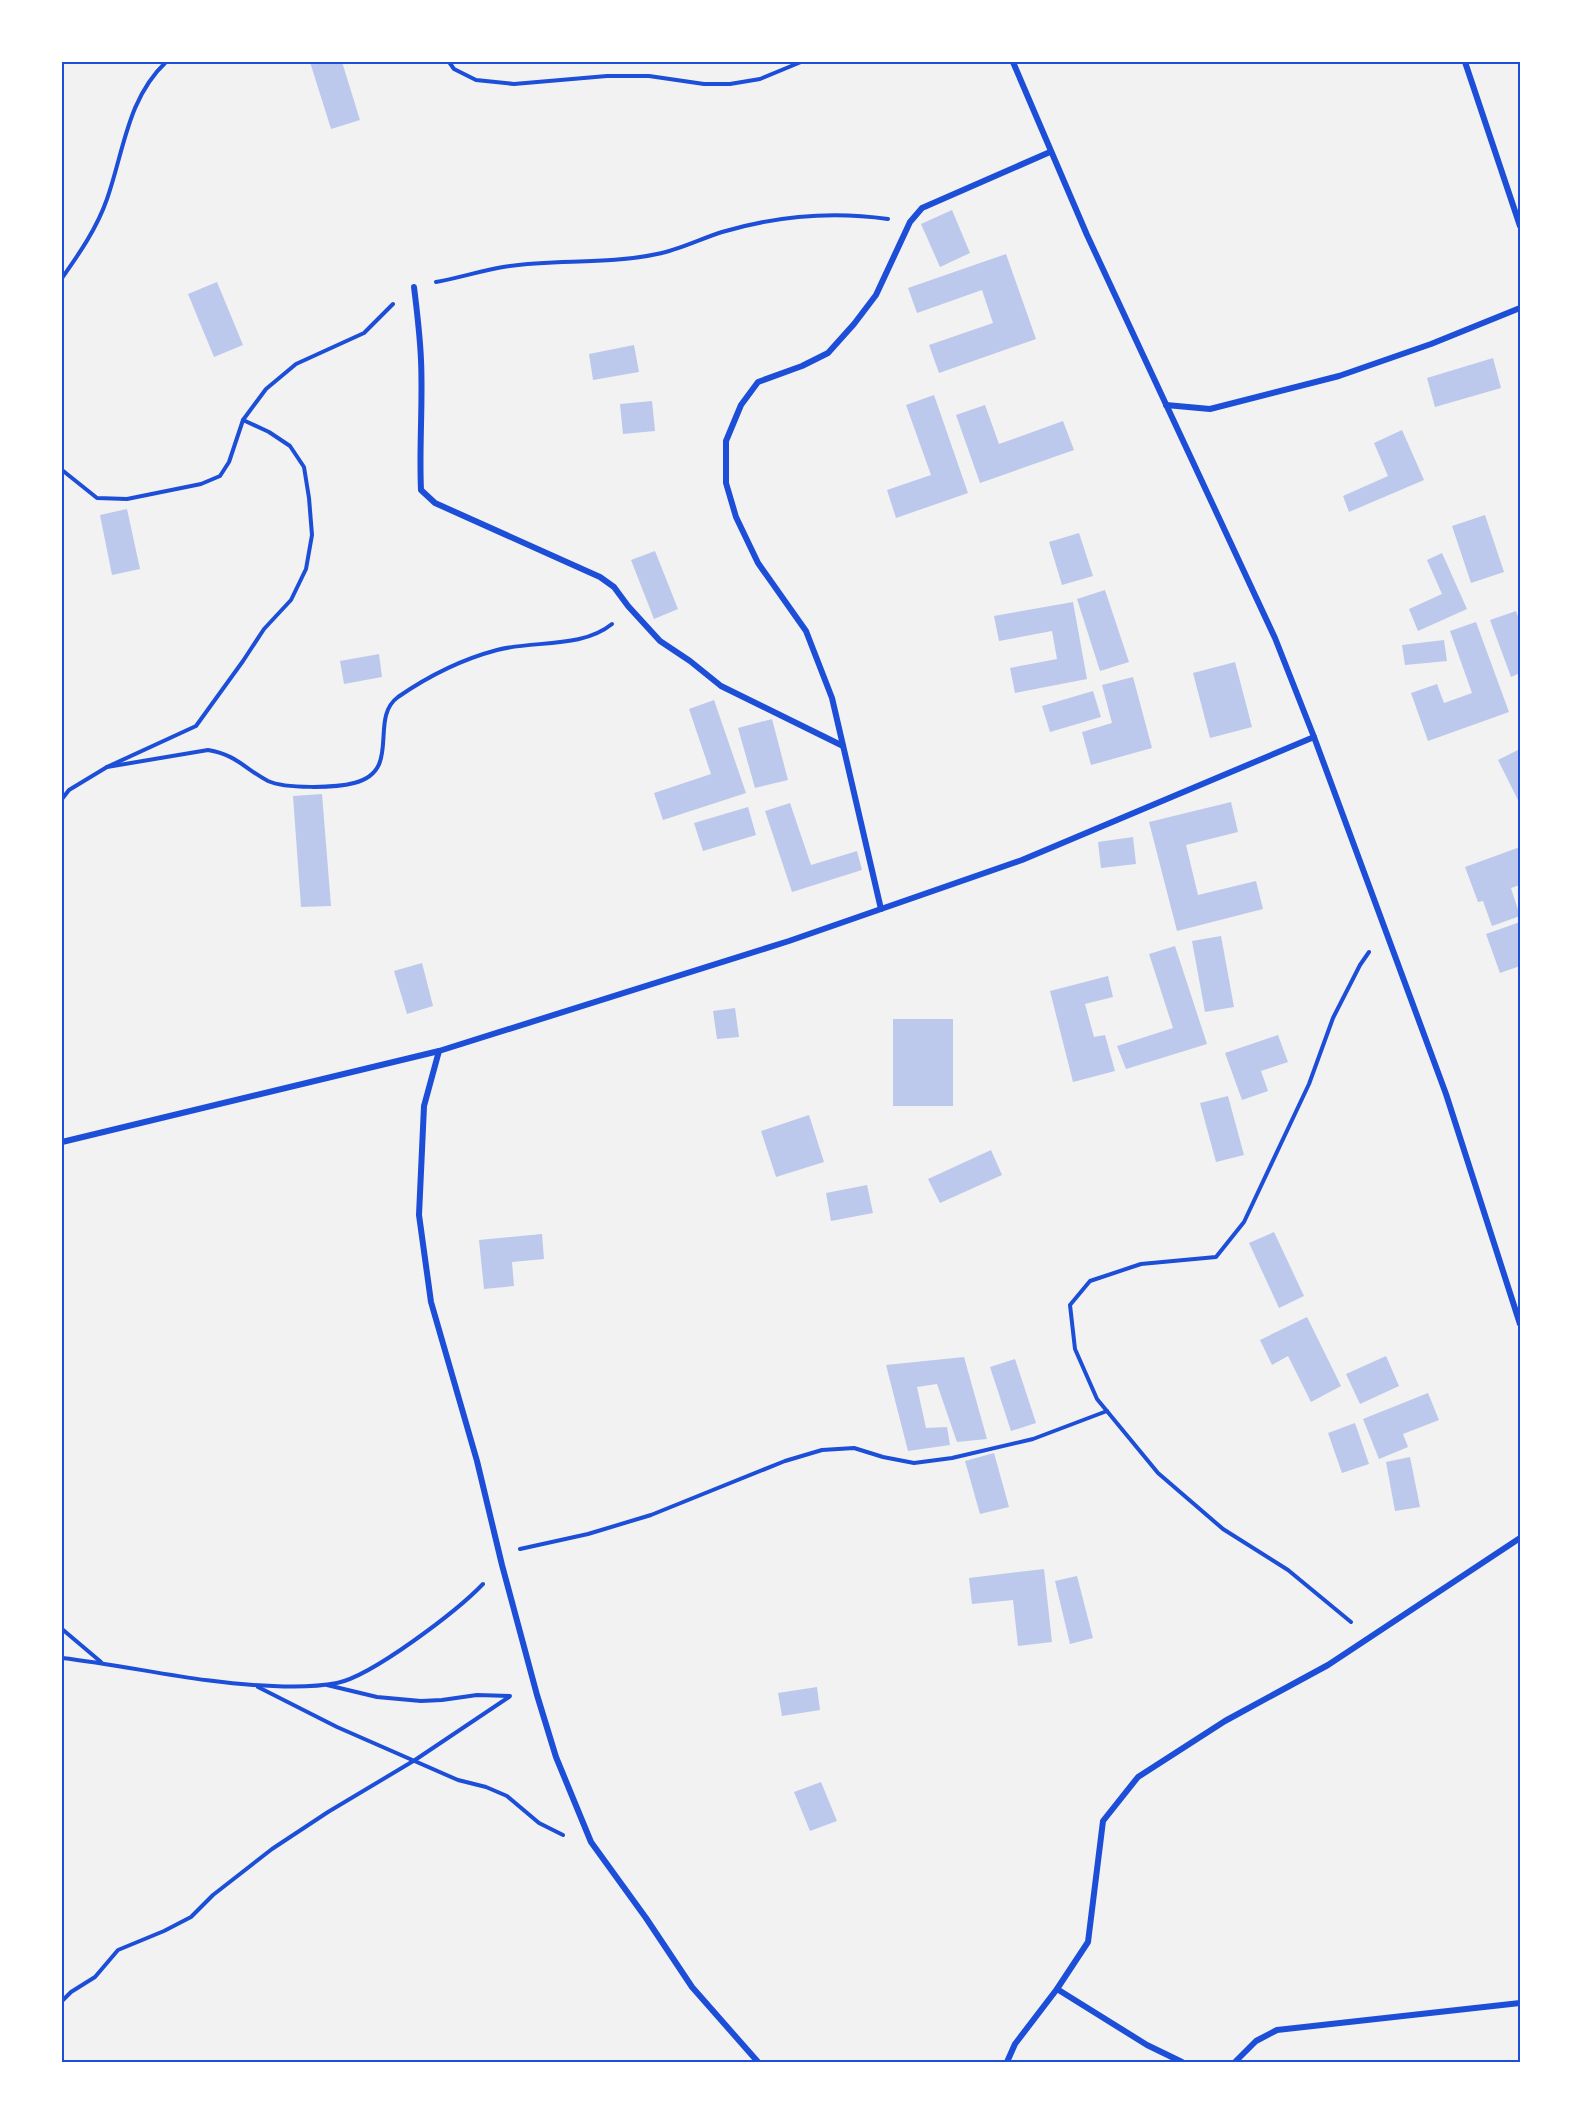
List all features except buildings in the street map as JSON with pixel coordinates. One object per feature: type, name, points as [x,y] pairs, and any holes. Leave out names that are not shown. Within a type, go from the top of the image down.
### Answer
[{"type":"street","points":[[1013,62],[1050,152],[1275,638],[1446,1094],[1521,1324]]},
{"type":"street","points":[[1465,62],[1521,226]]},
{"type":"street","points":[[882,909],[832,698],[806,631],[758,563],[736,517],[726,483],[726,441],[741,405],[758,382],[802,366],[828,353],[854,324],[876,295],[910,222],[922,208],[1050,152]]},
{"type":"street","points":[[414,286],[421,360],[422,411],[419,452],[421,490],[443,507],[600,578],[614,587],[660,641],[722,686],[843,746]]},
{"type":"street","points":[[1166,405],[1210,409],[1339,376],[1431,344],[1521,308]]},
{"type":"street","points":[[62,1142],[439,1051],[778,945],[1022,860],[1314,737]]},
{"type":"street","points":[[439,1051],[424,1106],[419,1215],[431,1302],[477,1461],[502,1565],[556,1757],[598,1854],[646,1918],[692,1988],[758,2062]]},
{"type":"street","points":[[1007,2062],[1015,2044],[1058,1989],[1088,1942],[1103,1821],[1138,1777],[1225,1721],[1328,1665],[1521,1538]]},
{"type":"street","points":[[1058,1989],[1147,2045],[1182,2062]]},
{"type":"street","points":[[1234,2062],[1256,2041],[1277,2030],[1521,2003]]},
{"type":"path","points":[[62,278],[86,244],[107,200],[123,138],[141,95],[159,68],[166,62]]},
{"type":"path","points":[[448,62],[454,69],[476,80],[514,84],[607,76],[649,76],[704,84],[730,84],[760,79],[801,62]]},
{"type":"path","points":[[62,470],[97,498],[127,499],[201,484],[220,476],[229,462],[243,420],[266,389],[296,364],[364,333],[384,311],[414,286],[503,267],[656,255],[723,231],[785,217],[857,214],[910,222]]},
{"type":"path","points":[[62,799],[69,790],[107,767],[196,726],[264,629],[291,600],[306,568],[312,535],[304,467],[290,446],[269,432],[243,420]]},
{"type":"path","points":[[107,767],[208,750],[225,753],[268,781],[281,786],[334,787],[355,783],[372,777],[379,769],[388,712],[396,699],[463,662],[498,650],[595,634],[618,619],[628,606]]},
{"type":"path","points":[[1369,1637],[1288,1570],[1223,1529],[1158,1473],[1097,1399],[1075,1349],[1070,1305],[1090,1281],[1141,1264],[1216,1257],[1244,1222],[1309,1084],[1333,1018],[1360,965],[1385,929]]},
{"type":"path","points":[[499,1553],[588,1534],[651,1515],[785,1461],[822,1450],[854,1448],[914,1463],[943,1459],[1033,1439],[1107,1411]]},
{"type":"path","points":[[62,1658],[203,1681],[255,1686],[304,1687],[338,1683],[366,1671],[391,1656],[441,1620],[502,1565]]},
{"type":"path","points":[[62,1629],[102,1663]]},
{"type":"path","points":[[324,1684],[377,1697],[421,1701],[477,1695],[537,1695]]},
{"type":"path","points":[[255,1686],[337,1727],[458,1780],[486,1787],[507,1796],[538,1822],[598,1854]]},
{"type":"path","points":[[62,2001],[71,1992],[95,1977],[118,1950],[191,1917],[213,1895],[272,1849],[328,1812],[415,1760],[508,1696]]}]
